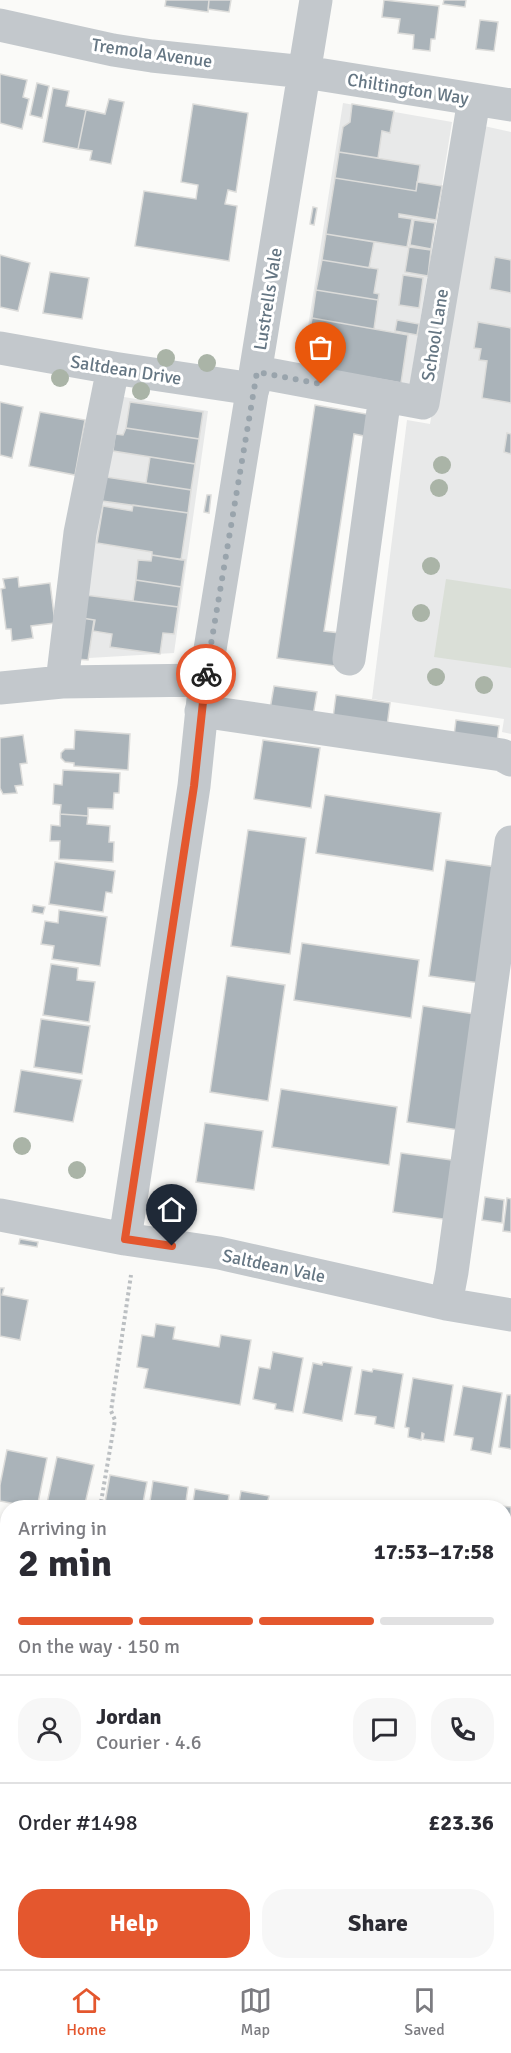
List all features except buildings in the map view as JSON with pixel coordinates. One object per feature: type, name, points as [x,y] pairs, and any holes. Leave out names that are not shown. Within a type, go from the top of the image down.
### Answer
[{"type":"street","name":"Lustrells Vale","points":[[125,1239],[194,786],[203,695],[316,0]]},
{"type":"street","name":"Tremola Avenue","points":[[0,26],[152,56],[305,72]]},
{"type":"street","name":"Chiltington Way","points":[[305,72],[511,105]]},
{"type":"street","name":"School Lane","points":[[255,380],[423,403],[474,100]]},
{"type":"street","name":"Saltdean Drive","points":[[0,348],[113,368],[255,380]]},
{"type":"street","points":[[62,682],[80,533],[113,368]]},
{"type":"street","points":[[349,658],[385,396]]},
{"type":"street","points":[[0,688],[62,682],[203,695],[502,755],[511,760]]},
{"type":"street","points":[[446,1304],[511,842]]},
{"type":"street","name":"Saltdean Vale","points":[[0,1215],[125,1239],[219,1253],[446,1304],[511,1315]]},
{"type":"path","points":[[101,1500],[115,1420],[111,1411],[131,1275]]},
{"type":"shaded area","points":[[343,103],[452,122],[410,384],[302,365]]},
{"type":"shaded area","points":[[484,126],[511,132],[511,734],[502,732],[504,719],[372,699],[407,420],[430,424],[479,131]]},
{"type":"shaded area","points":[[94,392],[208,411],[174,653],[55,660]]},
{"type":"shaded area","points":[[446,579],[511,589],[511,668],[434,657]]},
{"type":"way so far","points":[[206,674],[257,372],[321,384]]},
{"type":"route","points":[[172,1246],[125,1239],[194,786],[206,674]]}]
